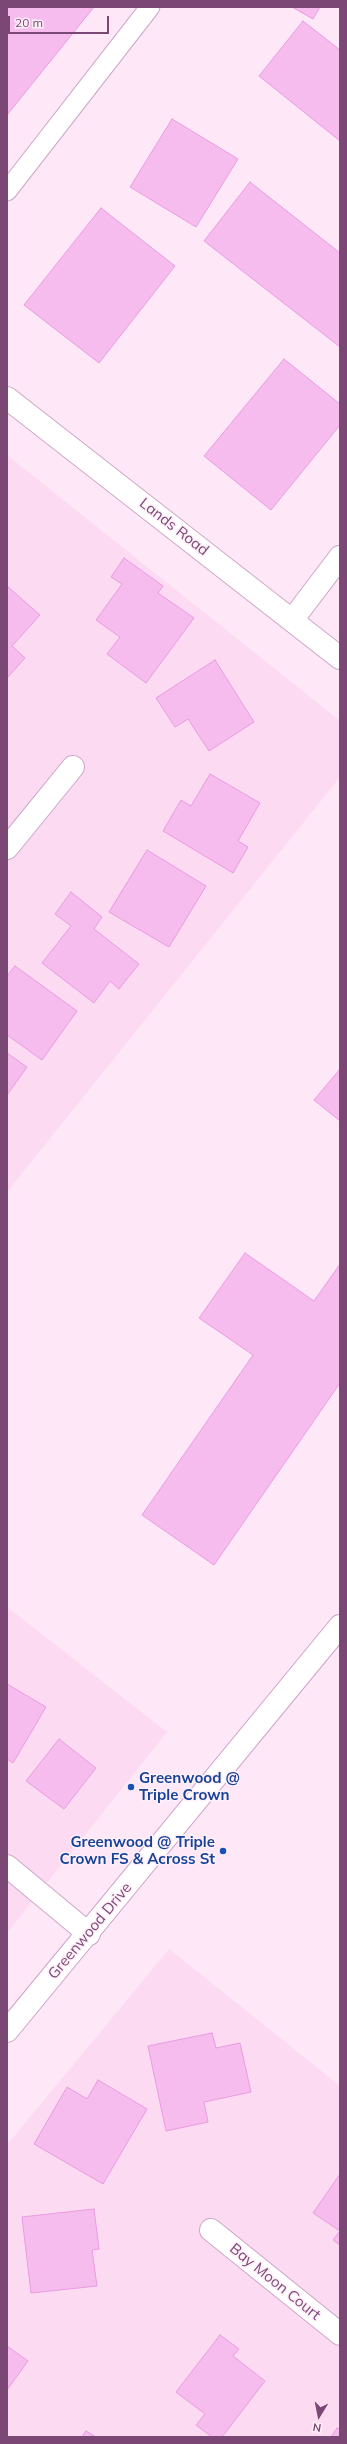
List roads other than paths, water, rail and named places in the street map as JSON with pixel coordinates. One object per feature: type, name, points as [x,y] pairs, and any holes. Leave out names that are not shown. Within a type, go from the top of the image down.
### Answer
[{"type":"street","name":"Lands Road","points":[[7,398],[293,619],[340,658]]},
{"type":"street","points":[[293,619],[340,557]]},
{"type":"street","points":[[7,848],[73,767]]},
{"type":"street","name":"Greenwood Drive","points":[[7,2031],[89,1934],[340,1626]]},
{"type":"street","points":[[7,1866],[89,1934]]},
{"type":"street","name":"Bay Moon Court","points":[[211,2230],[340,2334]]},
{"type":"lane","points":[[7,191],[150,7]]},
{"type":"place","name":"Greenwood @ Triple Crown","points":[[131,1787]]},
{"type":"place","name":"Greenwood @ Triple Crown FS & Across St","points":[[223,1851]]}]
